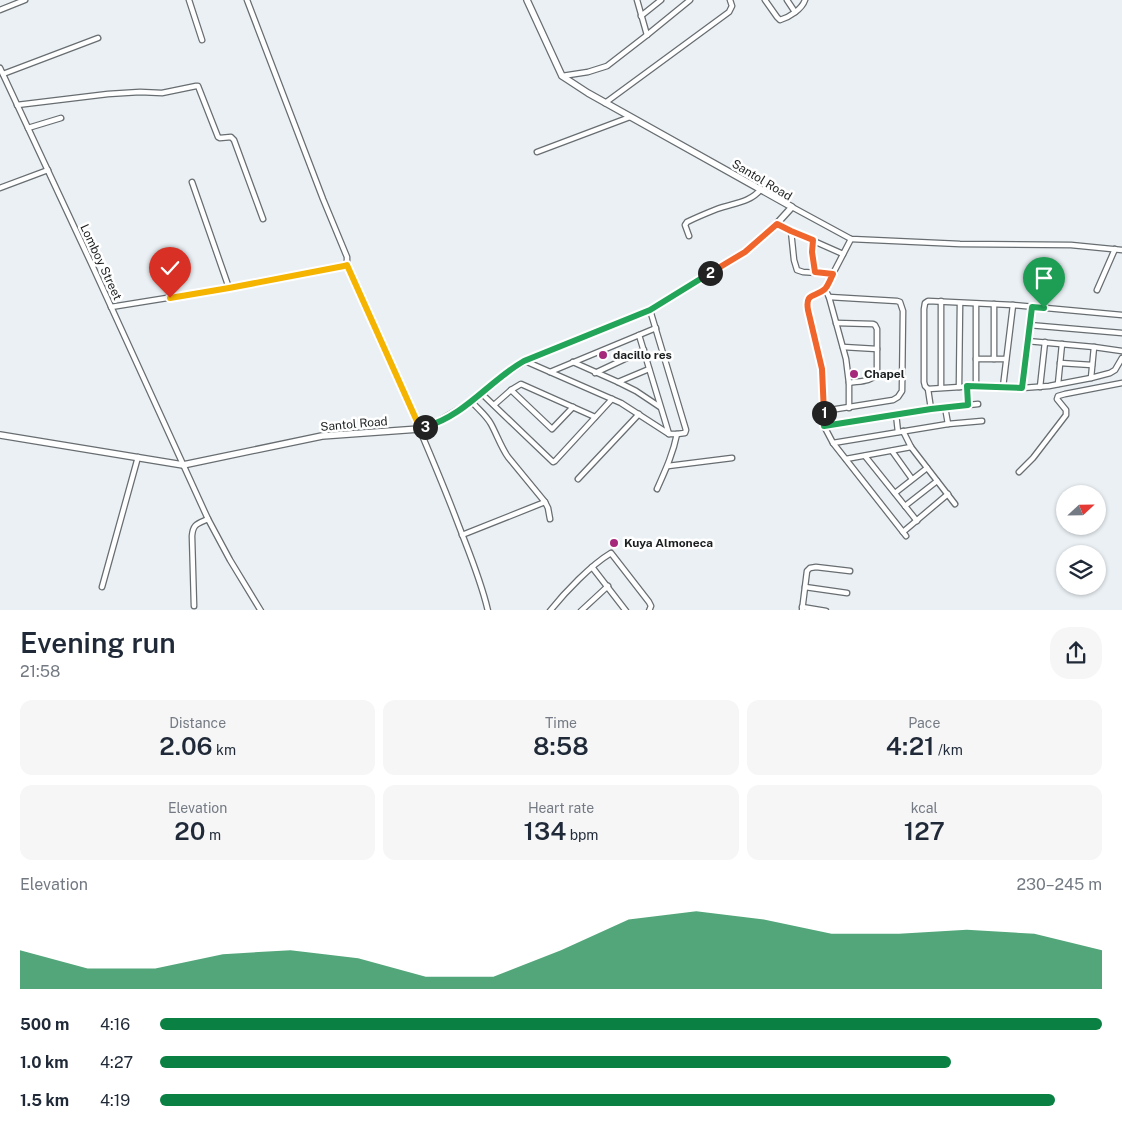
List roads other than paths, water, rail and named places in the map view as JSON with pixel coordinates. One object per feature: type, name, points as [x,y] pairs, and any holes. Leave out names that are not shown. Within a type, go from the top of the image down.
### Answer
[{"type":"street","points":[[0,10],[25,0]]},
{"type":"street","points":[[189,0],[202,40]]},
{"type":"street","points":[[247,0],[347,257],[347,265],[446,491],[478,577],[488,610]]},
{"type":"street","points":[[527,0],[562,76],[588,72],[606,66],[690,0]]},
{"type":"street","points":[[637,0],[647,35]]},
{"type":"street","points":[[641,16],[661,0]]},
{"type":"street","points":[[606,103],[729,12],[732,8],[732,0]]},
{"type":"street","points":[[766,0],[779,19],[784,19],[795,12],[806,0]]},
{"type":"street","points":[[787,0],[795,12]]},
{"type":"street","points":[[3,74],[98,38]]},
{"type":"street","name":"Lomboy Street","points":[[0,68],[182,465]]},
{"type":"street","name":"Santol Road","points":[[182,465],[322,436],[420,428],[442,420],[472,402],[506,373],[524,361],[650,310],[745,252],[777,224],[792,207],[630,117],[562,76]]},
{"type":"street","points":[[17,105],[108,94],[162,93],[198,86],[218,137],[231,137],[234,140],[263,219]]},
{"type":"street","points":[[537,152],[630,117]]},
{"type":"street","points":[[28,128],[61,118]]},
{"type":"street","points":[[0,188],[48,170]]},
{"type":"street","points":[[192,182],[229,288]]},
{"type":"street","points":[[689,236],[685,226],[687,222],[717,209],[751,198],[761,189]]},
{"type":"street","points":[[792,207],[851,239],[1071,245],[1122,250]]},
{"type":"street","points":[[777,224],[843,254]]},
{"type":"street","points":[[791,231],[796,269],[801,272],[833,274]]},
{"type":"street","points":[[851,239],[825,289],[811,296],[807,302],[822,369],[824,426],[832,443],[905,534],[948,494]]},
{"type":"street","points":[[813,240],[812,252],[815,272]]},
{"type":"street","points":[[1097,290],[1115,249]]},
{"type":"street","points":[[111,307],[229,288],[347,265]]},
{"type":"street","points":[[825,289],[830,297],[844,348],[849,408]]},
{"type":"street","points":[[824,411],[893,400],[902,391],[902,306],[900,302],[830,297]]},
{"type":"street","points":[[931,409],[928,388],[924,382],[924,305],[928,301],[1013,305],[1122,315]]},
{"type":"street","points":[[941,301],[941,387]]},
{"type":"street","points":[[959,386],[960,303]]},
{"type":"street","points":[[976,304],[976,386]]},
{"type":"street","points":[[994,304],[994,359]]},
{"type":"street","points":[[1003,387],[1013,305]]},
{"type":"street","points":[[1022,388],[1032,307]]},
{"type":"street","points":[[524,361],[612,399],[669,434],[685,433],[686,430],[650,310]]},
{"type":"street","points":[[836,323],[875,325],[877,329],[876,376],[848,383]]},
{"type":"street","points":[[1029,325],[1122,333]]},
{"type":"street","points":[[550,372],[656,328]]},
{"type":"street","points":[[639,335],[669,434]]},
{"type":"street","points":[[1027,341],[1122,351]]},
{"type":"street","points":[[1040,387],[1045,342]]},
{"type":"street","points":[[1058,384],[1062,344]]},
{"type":"street","points":[[1091,378],[1094,347]]},
{"type":"street","points":[[844,348],[877,350]]},
{"type":"street","points":[[595,372],[644,350]]},
{"type":"street","points":[[928,388],[959,386],[1040,387],[1113,372],[1122,358]]},
{"type":"street","points":[[976,359],[1006,359]]},
{"type":"street","points":[[573,362],[636,391],[660,407]]},
{"type":"street","points":[[1060,363],[1092,365]]},
{"type":"street","points":[[618,382],[649,369]]},
{"type":"street","points":[[1019,472],[1033,458],[1066,415],[1066,410],[1057,399],[1058,396],[1122,383]]},
{"type":"street","points":[[494,405],[511,390],[521,384],[525,384],[595,417]]},
{"type":"street","points":[[967,386],[968,405]]},
{"type":"street","points":[[511,390],[552,429],[573,407]]},
{"type":"street","points":[[482,394],[553,462],[612,399]]},
{"type":"street","points":[[472,402],[490,423],[504,452],[545,502],[550,519]]},
{"type":"street","points":[[824,426],[896,414],[978,404]]},
{"type":"street","points":[[945,407],[948,424]]},
{"type":"street","points":[[578,479],[638,414]]},
{"type":"street","points":[[896,414],[900,432],[955,504]]},
{"type":"street","points":[[832,443],[948,424],[982,421]]},
{"type":"street","points":[[657,489],[668,466],[677,434]]},
{"type":"street","points":[[0,436],[182,465],[230,560],[261,610]]},
{"type":"street","points":[[846,460],[911,447]]},
{"type":"street","points":[[892,451],[912,479]]},
{"type":"street","points":[[865,456],[917,521]]},
{"type":"street","points":[[102,587],[138,458]]},
{"type":"street","points":[[668,466],[732,458]]},
{"type":"street","points":[[895,493],[927,468]]},
{"type":"street","points":[[906,506],[937,481]]},
{"type":"street","points":[[462,534],[545,502]]},
{"type":"street","points":[[194,606],[192,530],[197,524],[208,519]]},
{"type":"street","points":[[550,610],[592,567],[612,553],[650,602],[650,610]]},
{"type":"street","points":[[592,567],[625,610]]},
{"type":"street","points":[[826,610],[802,609],[808,571],[811,567],[850,570]]},
{"type":"street","points":[[581,610],[608,586]]},
{"type":"street","points":[[805,587],[847,593]]},
{"type":"place","name":"dacillo res","points":[[603,355]]},
{"type":"place","name":"Chapel","points":[[854,374]]},
{"type":"place","name":"Kuya Almoneca","points":[[614,543]]}]
